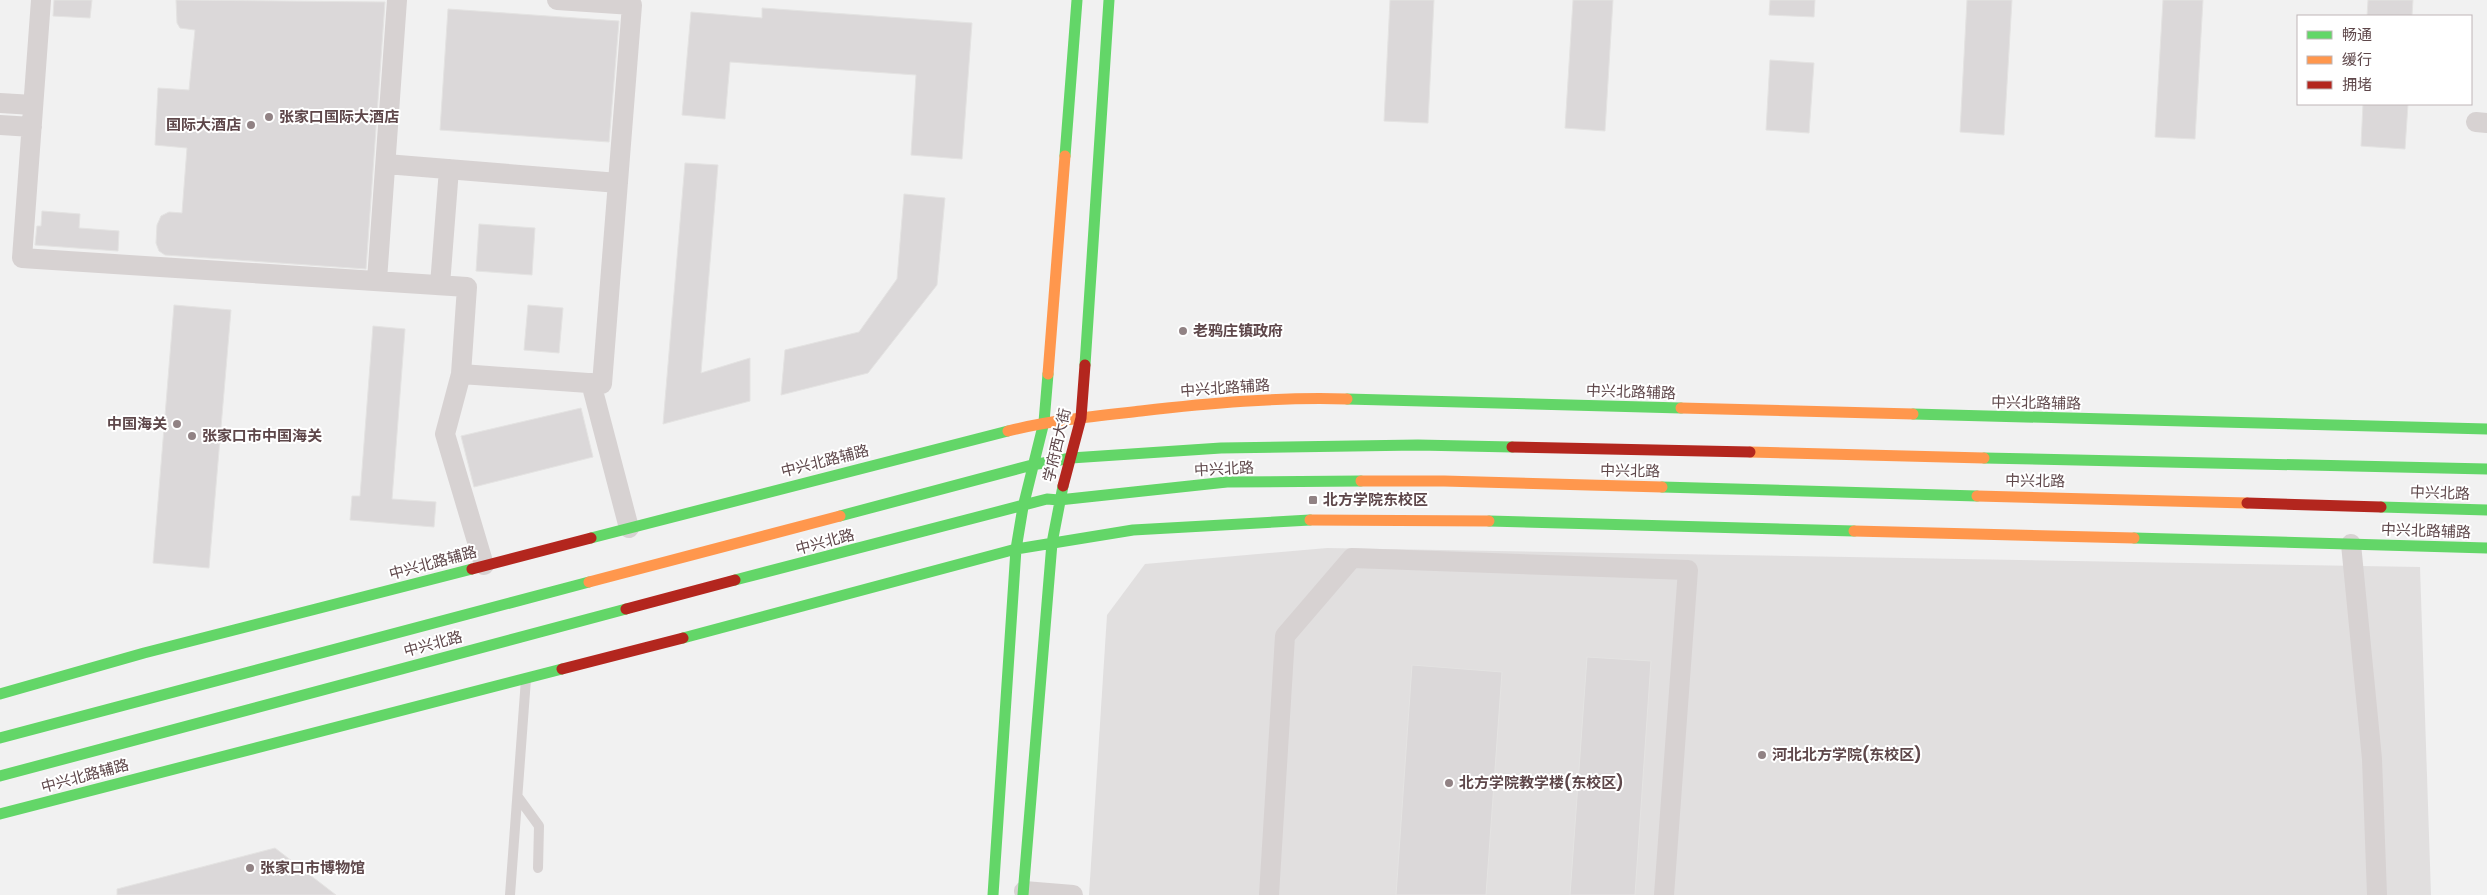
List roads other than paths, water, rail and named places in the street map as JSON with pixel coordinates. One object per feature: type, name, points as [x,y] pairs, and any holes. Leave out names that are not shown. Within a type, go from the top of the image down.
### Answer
[{"type":"main road","name":"学府西大街","points":[[993,895],[1016,549],[1032,464],[1044,422],[1077,0]]},
{"type":"main road","name":"学府西大街","points":[[1024,893],[1052,543],[1059,500],[1081,418],[1109,0]]},
{"type":"main road","name":"中兴北路辅路","points":[[0,694],[144,653],[1044,422],[1232,401],[1302,398],[2487,429]]},
{"type":"main road","name":"中兴北路","points":[[0,738],[1032,464],[1070,458],[1221,448],[1418,445],[2487,469]]},
{"type":"main road","name":"中兴北路","points":[[0,776],[328,687],[1023,507],[1047,499],[1059,500],[1227,482],[1444,481],[2487,510]]},
{"type":"main road","name":"中兴北路辅路","points":[[0,814],[902,581],[1016,549],[1133,530],[1330,519],[1491,521],[2487,548]]},
{"type":"street","points":[[41,0],[22,258],[467,287],[461,374],[445,434],[484,565]]},
{"type":"street","points":[[376,280],[398,0]]},
{"type":"street","points":[[461,374],[602,384],[632,5],[557,0]]},
{"type":"street","points":[[0,103],[33,106]]},
{"type":"street","points":[[0,125],[32,127]]},
{"type":"street","points":[[386,164],[618,184]]},
{"type":"street","points":[[440,285],[449,169]]},
{"type":"street","points":[[591,383],[629,528]]},
{"type":"street","points":[[2351,544],[2372,759],[2378,895]]},
{"type":"street","points":[[1270,895],[1285,636],[1352,558],[1688,570],[1664,895]]},
{"type":"street","points":[[1024,893],[1073,895]]},
{"type":"lane","points":[[510,895],[526,678]]},
{"type":"lane","points":[[517,796],[520,803],[539,826],[538,868]]},
{"type":"place","name":"张家口国际大酒店","points":[[269,117]]},
{"type":"place","name":"国际大酒店","points":[[251,125]]},
{"type":"place","name":"老鸦庄镇政府","points":[[1183,331]]},
{"type":"place","name":"中国海关","points":[[177,424]]},
{"type":"place","name":"张家口市中国海关","points":[[192,436]]},
{"type":"place","name":"北方学院东校区","points":[[1313,500]]},
{"type":"place","name":"河北北方学院(东校区)","points":[[1762,755]]},
{"type":"place","name":"北方学院教学楼(东校区)","points":[[1449,783]]},
{"type":"place","name":"张家口市博物馆","points":[[250,868]]}]
